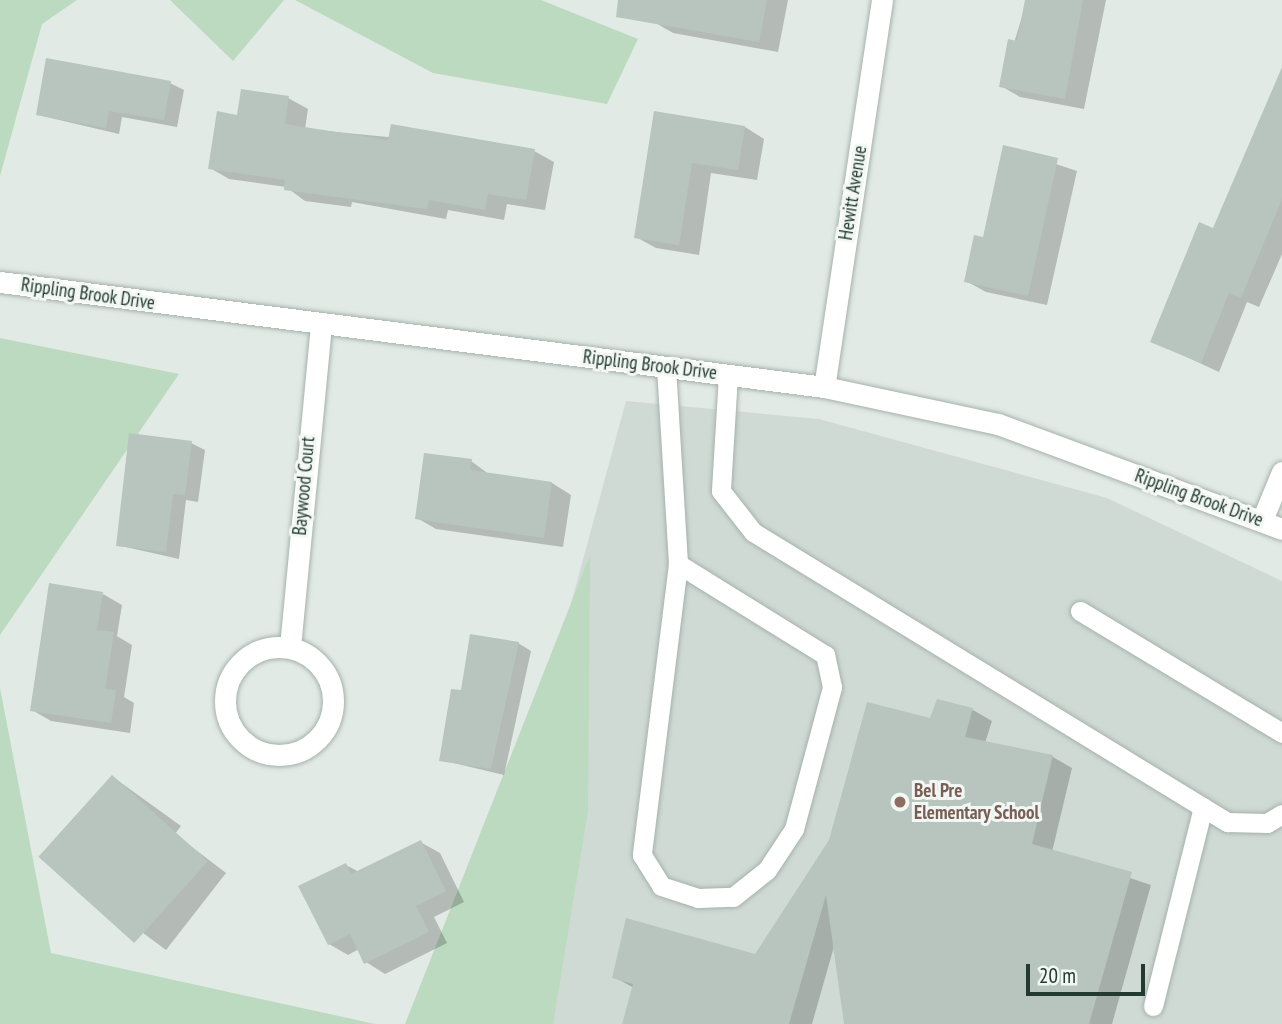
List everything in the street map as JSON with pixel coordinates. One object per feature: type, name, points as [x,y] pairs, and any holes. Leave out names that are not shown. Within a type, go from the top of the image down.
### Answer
[{"type":"street","name":"Hewitt Avenue","points":[[824,387],[882,0]]},
{"type":"street","name":"Rippling Brook Drive","points":[[0,282],[824,387],[998,424],[1272,524]]},
{"type":"street","name":"Baywood Court","points":[[289,647],[321,324]]},
{"type":"street","points":[[1272,524],[1282,472]]},
{"type":"street","points":[[289,647],[321,666],[334,699],[316,740],[274,755],[241,740],[225,710],[225,692],[241,662],[255,652],[289,647]]},
{"type":"lane","points":[[666,367],[678,564],[642,855],[661,886],[698,898],[733,897],[767,870],[793,829],[832,687],[825,655],[678,564]]},
{"type":"lane","points":[[728,375],[721,491],[752,532],[1227,822],[1266,823],[1282,814]]},
{"type":"lane","points":[[1080,611],[1282,733]]},
{"type":"lane","points":[[1153,1006],[1203,807]]},
{"type":"shaded area","name":"Bel Pre Elementary School","points":[[626,401],[819,419],[1107,498],[1282,581],[1282,1024],[457,1024]]},
{"type":"green space","points":[[0,0],[77,0],[42,24],[0,176]]},
{"type":"green space","points":[[170,0],[284,0],[233,61]]},
{"type":"green space","points":[[295,0],[541,0],[638,39],[607,104],[433,73]]},
{"type":"green space","points":[[0,338],[179,374],[0,635]]},
{"type":"green space","points":[[590,555],[588,811],[553,1024],[405,1024]]},
{"type":"green space","points":[[0,688],[51,953],[375,1024],[0,1024]]},
{"type":"building","points":[[618,0],[767,0],[759,42],[616,17]]},
{"type":"building","points":[[1025,0],[1083,0],[1065,99],[999,87],[1008,39],[1017,41]]},
{"type":"building","points":[[46,58],[171,81],[164,120],[109,111],[106,128],[36,115]]},
{"type":"building","points":[[1282,67],[1282,199],[1241,298],[1229,293],[1201,363],[1150,342],[1199,222],[1213,228]]},
{"type":"building","points":[[241,89],[289,96],[285,124],[388,140],[391,124],[535,149],[526,200],[488,194],[485,210],[429,200],[427,209],[284,190],[285,180],[208,169],[217,111],[237,115]]},
{"type":"building","points":[[654,111],[745,126],[738,170],[692,163],[679,245],[634,238]]},
{"type":"building","points":[[1003,145],[1058,158],[1028,296],[964,282],[974,235],[983,237]]},
{"type":"building","points":[[129,433],[192,441],[185,495],[173,494],[166,552],[116,546]]},
{"type":"building","points":[[424,453],[472,459],[470,470],[552,482],[544,538],[415,519]]},
{"type":"building","points":[[49,583],[103,592],[97,630],[114,632],[105,689],[116,690],[111,723],[30,711]]},
{"type":"building","points":[[470,634],[519,642],[491,769],[439,761],[451,689],[461,690]]},
{"type":"building","name":"Bel Pre Elementary School","points":[[937,699],[973,708],[965,737],[1053,755],[1032,844],[1132,872],[1089,1024],[844,1024],[826,895],[789,1024],[622,1024],[633,984],[612,978],[626,918],[755,954],[829,840],[867,702],[930,718]]},
{"type":"building","points":[[112,775],[208,861],[134,943],[38,857]]},
{"type":"building","points":[[421,840],[446,891],[416,906],[429,932],[364,964],[350,934],[328,945],[298,886],[346,863],[351,874]]},
{"type":"place","name":"Bel Pre Elementary School","points":[[900,802]]}]
